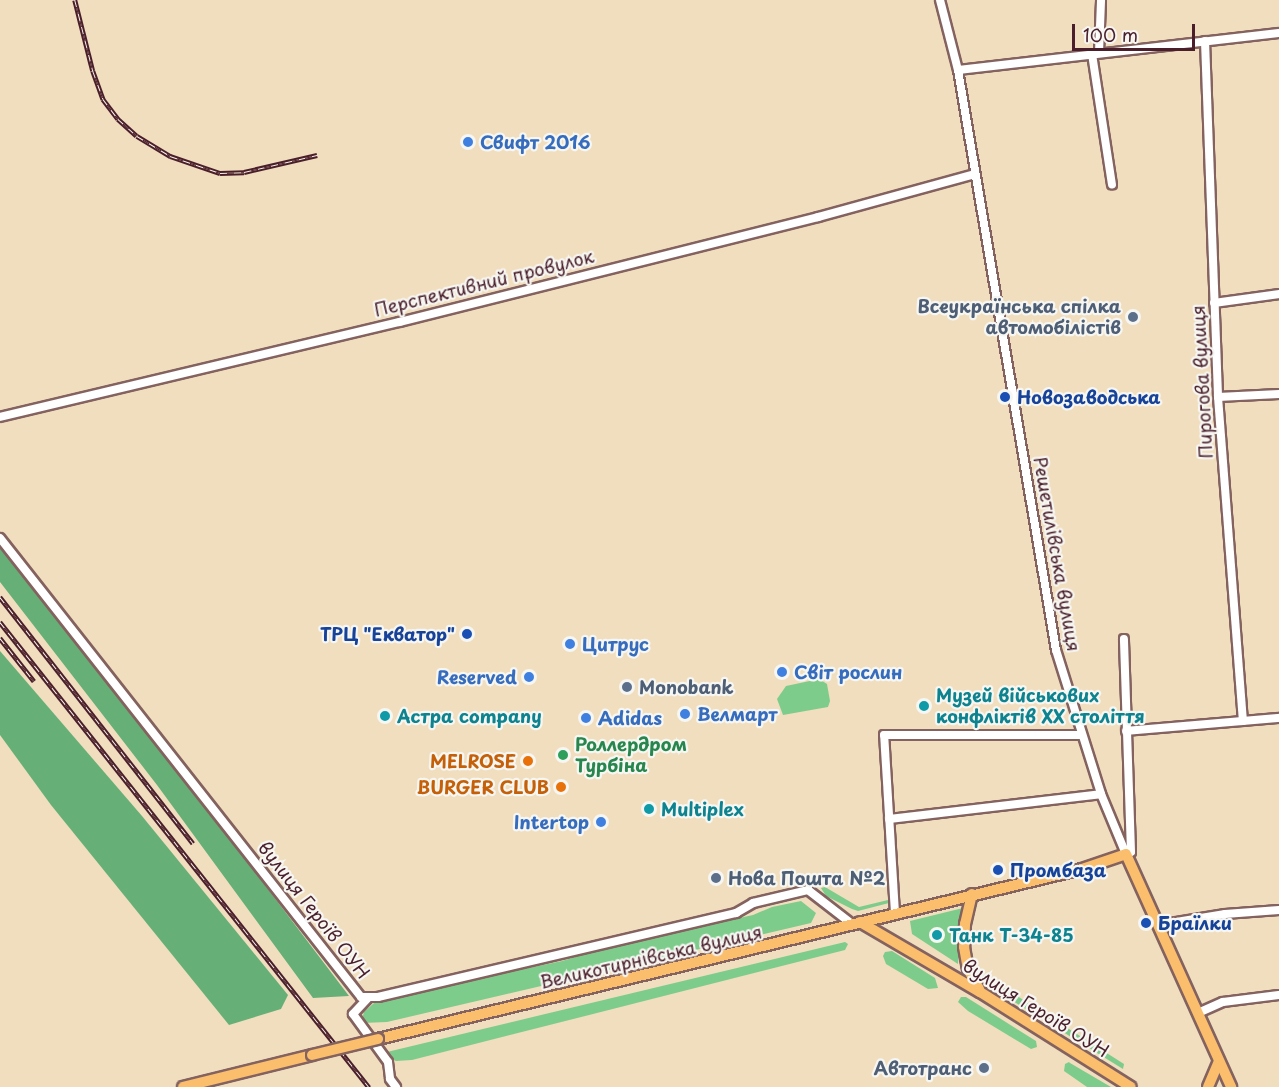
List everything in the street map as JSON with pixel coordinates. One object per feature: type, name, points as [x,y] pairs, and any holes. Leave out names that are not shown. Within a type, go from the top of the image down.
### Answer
[{"type":"main road","name":"Великотирнівська вулиця","points":[[183,1087],[1091,867],[1126,854]]},
{"type":"main road","name":"Решетилівська вулиця","points":[[1126,854],[1231,1087]]},
{"type":"main road","points":[[972,894],[965,924],[964,947],[968,969],[980,992]]},
{"type":"main road","name":"вулиця Героїв ОУН","points":[[856,923],[980,992],[1131,1087]]},
{"type":"main road","points":[[1208,1087],[1220,1061]]},
{"type":"street","name":"Решетилівська вулиця","points":[[940,0],[958,70],[1056,650],[1101,794],[1126,854]]},
{"type":"street","points":[[1101,0],[1096,54],[1112,184]]},
{"type":"street","points":[[958,70],[1279,33]]},
{"type":"street","name":"Пирогова вулиця","points":[[1206,41],[1218,397],[1243,721]]},
{"type":"street","name":"Перспективний провулок","points":[[0,417],[400,322],[818,217],[975,174]]},
{"type":"street","points":[[1214,303],[1279,294]]},
{"type":"street","points":[[1218,397],[1279,394]]},
{"type":"street","name":"вулиця Героїв ОУН","points":[[0,538],[361,997],[368,998],[736,913],[753,903],[808,890],[856,923]]},
{"type":"street","points":[[1124,639],[1131,852],[1126,854]]},
{"type":"street","points":[[1126,731],[1279,718]]},
{"type":"street","points":[[895,913],[884,735],[1082,735]]},
{"type":"street","points":[[889,819],[1091,798],[1101,794]]},
{"type":"street","points":[[1158,925],[1225,914],[1279,910]]},
{"type":"street","points":[[1198,1013],[1222,1002],[1279,995]]},
{"type":"street","points":[[368,998],[353,1014],[388,1062],[390,1079],[396,1087]]},
{"type":"green space","points":[[0,536],[349,996],[313,998],[157,785],[0,582]]},
{"type":"green space","points":[[0,651],[142,816],[288,995],[281,1009],[229,1025],[51,805],[0,735]]},
{"type":"green space","points":[[819,679],[827,684],[830,701],[828,707],[783,715],[777,699],[786,686]]},
{"type":"green space","points":[[825,887],[859,907],[888,900],[889,903],[858,911],[826,896],[821,888]]},
{"type":"green space","points":[[801,901],[816,913],[811,923],[387,1022],[363,1023],[364,1012],[374,1003],[388,997],[562,961],[612,946],[753,915],[772,907]]},
{"type":"green space","points":[[963,908],[958,964],[912,934],[910,921]]},
{"type":"green space","points":[[845,942],[848,944],[845,950],[412,1060],[396,1061],[389,1058],[387,1052]]},
{"type":"green space","points":[[892,951],[935,978],[938,988],[928,989],[886,964],[883,956],[885,952]]},
{"type":"green space","points":[[981,973],[1124,1064],[1123,1069],[990,987]]},
{"type":"green space","points":[[961,997],[966,997],[1036,1041],[1037,1047],[1031,1049],[968,1011],[958,1002]]},
{"type":"green space","points":[[1069,1062],[1111,1087],[1087,1087],[1064,1071],[1065,1064]]},
{"type":"railway","points":[[75,0],[93,71],[103,99],[118,119],[137,136],[170,156],[220,173],[244,172],[317,155]]},
{"type":"railway","points":[[0,597],[193,843]]},
{"type":"railway","points":[[0,622],[369,1087]]},
{"type":"railway","points":[[0,638],[34,681]]},
{"type":"place","name":"Свифт 2016","points":[[468,142]]},
{"type":"place","name":"Всеукраїнська спілка автомобілістів","points":[[1133,317]]},
{"type":"place","name":"Новозаводська","points":[[1005,397]]},
{"type":"place","name":"ТРЦ \"Екватор\"","points":[[467,634]]},
{"type":"place","name":"Цитрус","points":[[570,644]]},
{"type":"place","name":"Світ рослин","points":[[782,672]]},
{"type":"place","name":"Reserved","points":[[529,677]]},
{"type":"place","name":"Monobank","points":[[627,687]]},
{"type":"place","name":"Музей військових конфліктів ХХ століття","points":[[924,706]]},
{"type":"place","name":"Велмарт","points":[[685,714]]},
{"type":"place","name":"Астра company","points":[[385,716]]},
{"type":"place","name":"Adidas","points":[[586,718]]},
{"type":"place","name":"Роллердром Турбіна","points":[[563,755]]},
{"type":"place","name":"MELROSE","points":[[528,761]]},
{"type":"place","name":"BURGER CLUB","points":[[561,787]]},
{"type":"place","name":"Multiplex","points":[[649,809]]},
{"type":"place","name":"Intertop","points":[[601,822]]},
{"type":"place","name":"Промбаза","points":[[998,870]]},
{"type":"place","name":"Нова Пошта №2","points":[[716,878]]},
{"type":"place","name":"Браїлки","points":[[1146,923]]},
{"type":"place","name":"Танк Т-34-85","points":[[937,935]]},
{"type":"place","name":"Автотранс","points":[[984,1068]]}]
